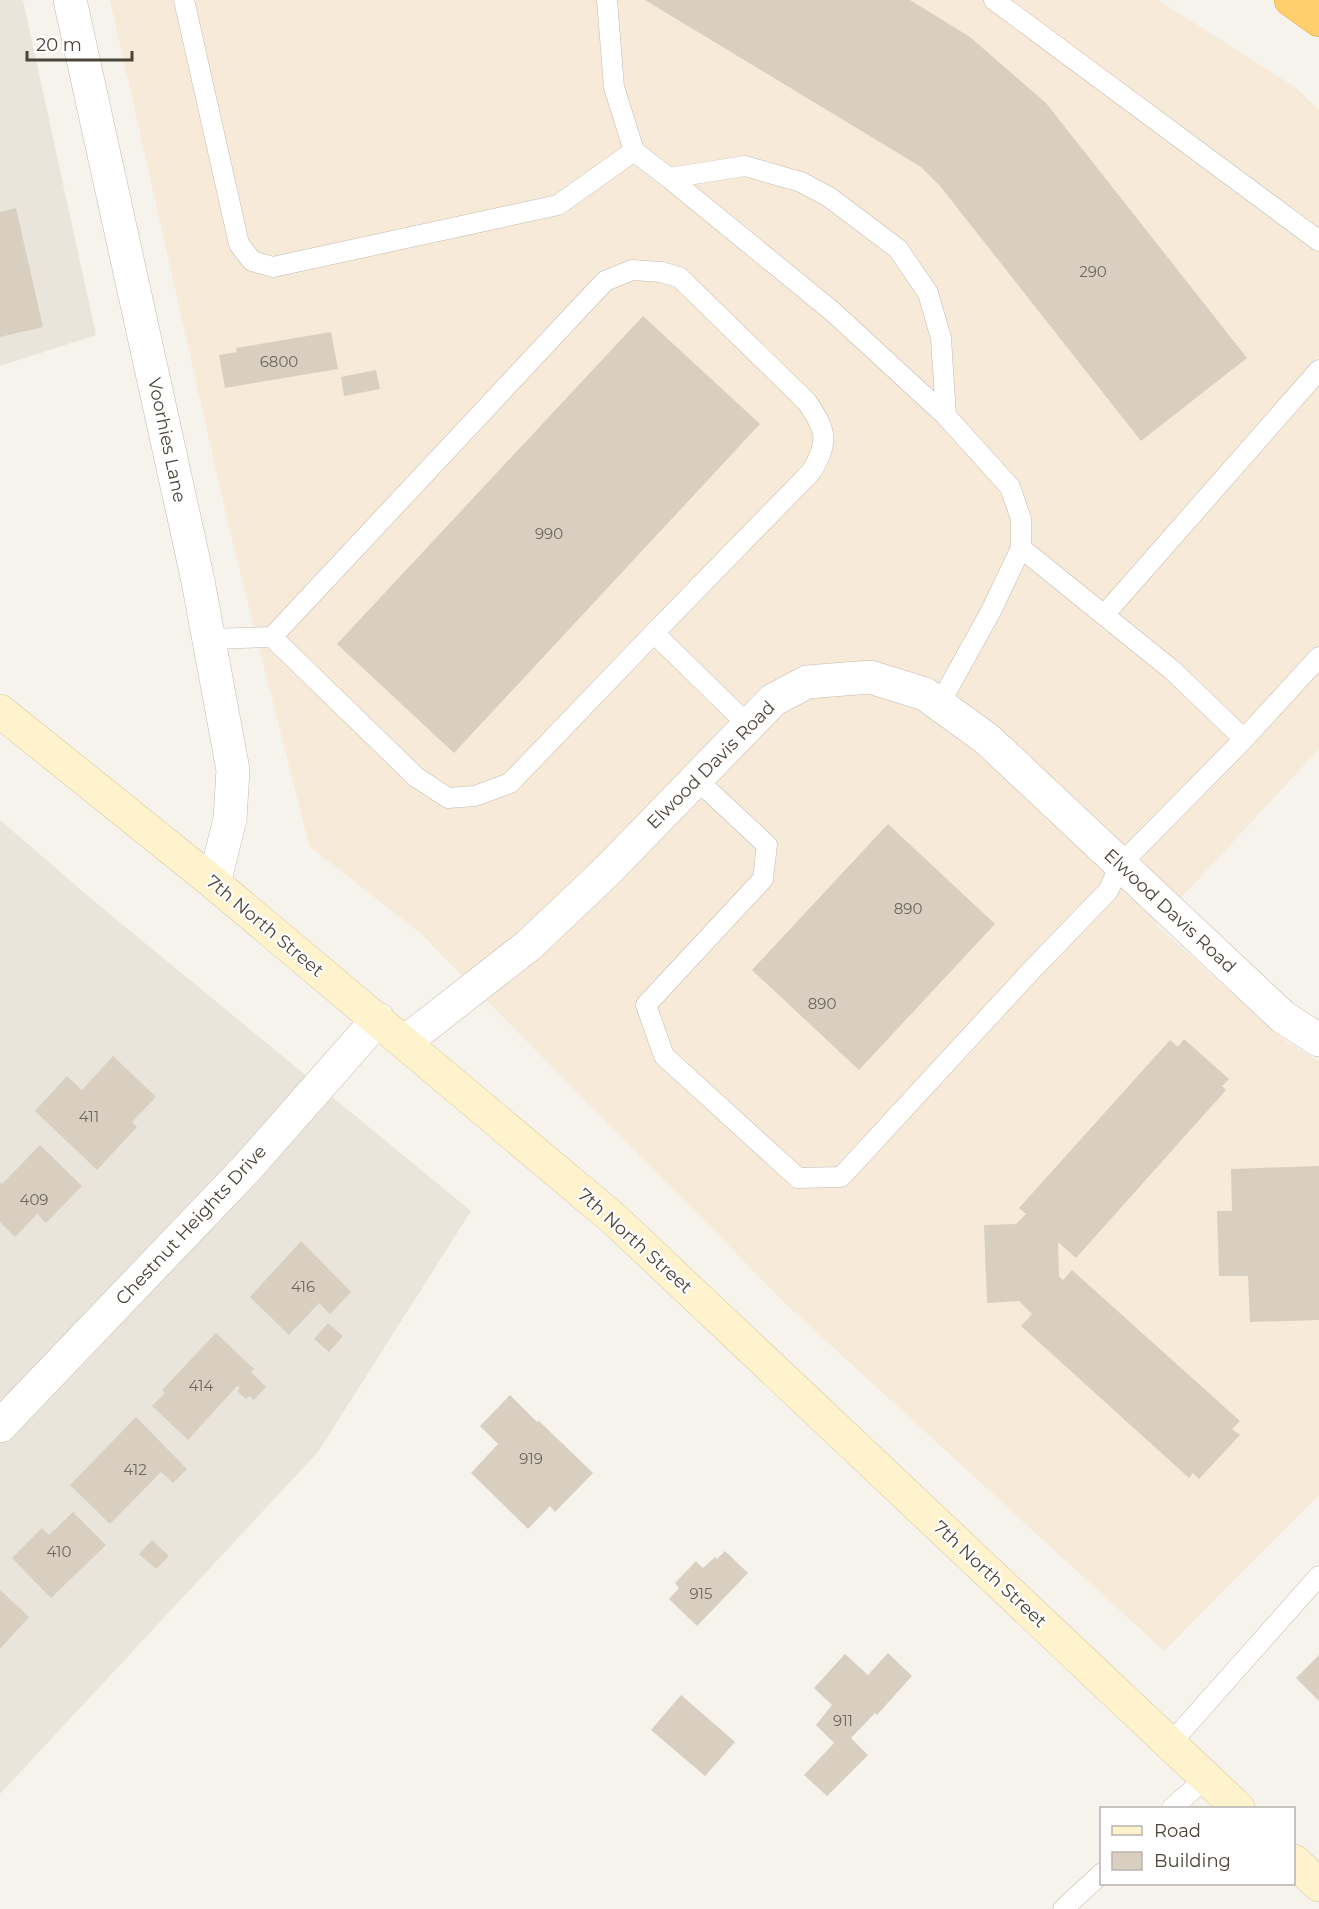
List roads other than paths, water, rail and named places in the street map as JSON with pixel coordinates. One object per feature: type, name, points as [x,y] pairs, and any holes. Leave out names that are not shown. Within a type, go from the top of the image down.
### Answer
[{"type":"highway","points":[[1291,0],[1319,20]]},
{"type":"street","name":"Voorhies Lane","points":[[70,0],[198,581],[233,770],[231,819],[214,883]]},
{"type":"street","name":"Elwood Davis Road","points":[[405,1042],[529,945],[607,871],[773,700],[807,682],[870,677],[925,694],[987,739],[1283,1017],[1319,1040]]},
{"type":"street","name":"7th North Street","points":[[0,711],[214,883],[614,1219],[1236,1807]]},
{"type":"street","name":"Chestnut Heights Drive","points":[[0,1426],[246,1169],[378,1020]]},
{"type":"street","points":[[1295,1863],[1319,1885]]},
{"type":"lane","points":[[184,0],[239,244],[252,261],[273,267],[558,205],[634,151]]},
{"type":"lane","points":[[607,0],[614,87],[634,151],[832,311],[946,416],[1010,487],[1022,519],[1022,548],[991,611],[939,705]]},
{"type":"lane","points":[[994,0],[1319,241]]},
{"type":"lane","points":[[669,178],[745,166],[801,182],[829,197],[898,249],[928,293],[941,339],[946,416]]},
{"type":"lane","points":[[209,639],[272,637],[605,281],[632,270],[661,272],[679,277],[807,402],[821,423],[823,453],[811,472],[510,783],[475,796],[448,798],[416,777],[272,637]]},
{"type":"lane","points":[[1104,615],[1319,370]]},
{"type":"lane","points":[[1022,548],[1172,670],[1244,739]]},
{"type":"lane","points":[[654,633],[747,725]]},
{"type":"lane","points":[[695,778],[767,845],[763,879],[646,1005],[664,1056],[798,1178],[841,1177],[1108,891],[1120,864],[1244,739],[1319,657]]},
{"type":"lane","points":[[1170,1744],[1319,1576]]},
{"type":"lane","points":[[1174,1807],[1206,1778]]},
{"type":"lane","points":[[1063,1909],[1100,1874]]}]
